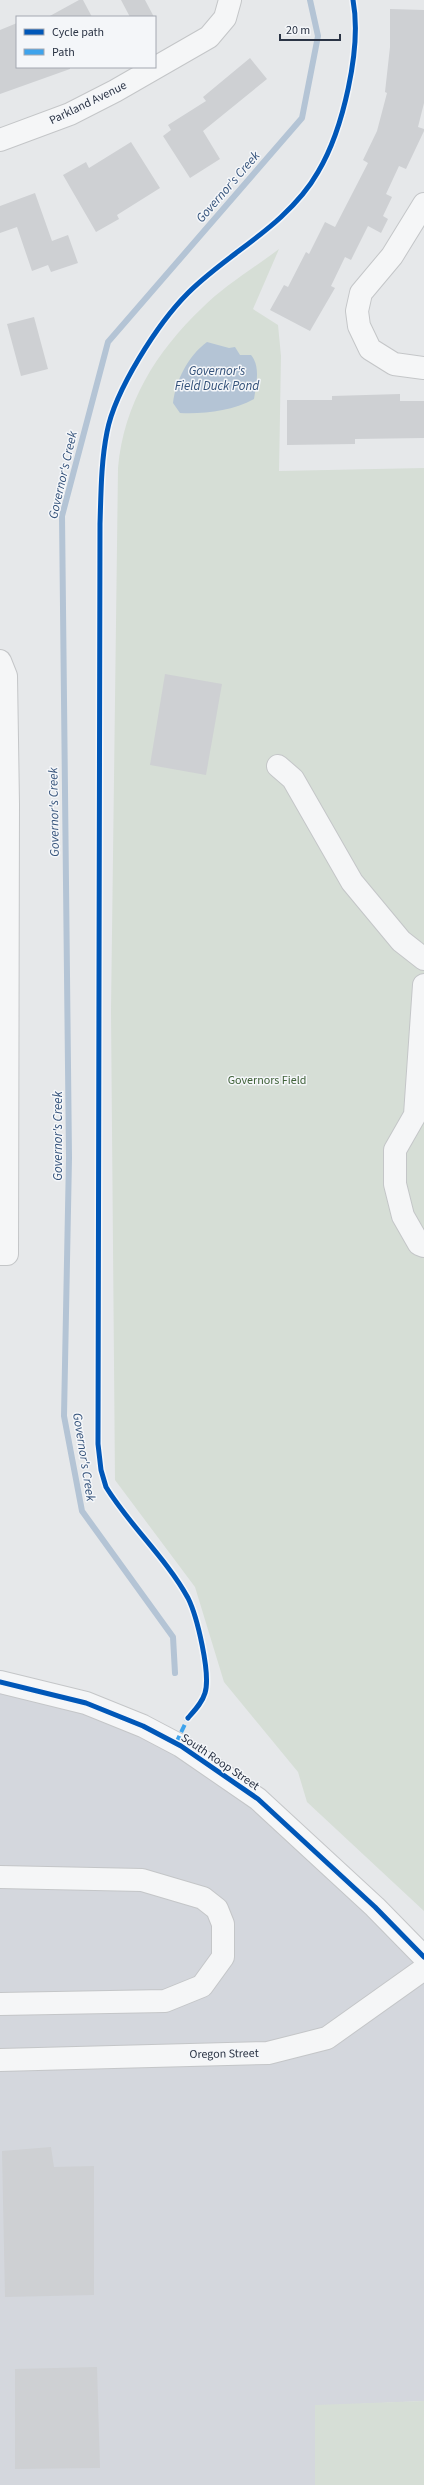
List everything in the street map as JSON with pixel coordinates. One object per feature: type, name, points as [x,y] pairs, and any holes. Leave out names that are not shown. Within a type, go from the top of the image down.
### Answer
[{"type":"street","name":"Parkland Avenue","points":[[156,67],[214,33],[225,18],[230,0]]},
{"type":"street","name":"Parkland Avenue","points":[[0,140],[16,136],[76,111],[115,91],[154,68]]},
{"type":"street","points":[[424,204],[392,256],[361,293],[357,311],[359,326],[370,349],[382,358],[394,364],[424,368]]},
{"type":"street","points":[[0,661],[6,676],[4,804],[3,1254]]},
{"type":"street","points":[[278,766],[294,779],[352,882],[401,941],[423,955]]},
{"type":"street","points":[[424,985],[415,1115],[395,1150],[395,1184],[403,1216],[419,1244],[424,1246]]},
{"type":"street","name":"South Roop Street","points":[[0,1682],[86,1703],[142,1726],[181,1746],[258,1799],[375,1907],[424,1957]]},
{"type":"street","points":[[0,1877],[142,1880],[203,1898],[217,1909],[223,1924],[223,1957],[202,1986],[165,2001],[0,2004]]},
{"type":"street","name":"Oregon Street","points":[[0,2060],[268,2053],[327,2038],[424,1969]]},
{"type":"shaded area","points":[[0,1684],[167,1739],[271,1813],[424,1968],[424,2401],[315,2406],[315,2485],[0,2485]]},
{"type":"green space","name":"Governors Field","points":[[279,249],[253,309],[278,325],[281,356],[279,471],[424,468],[424,1911],[307,1802],[298,1772],[224,1682],[195,1587],[115,1480],[111,1011],[118,468],[121,444],[135,400],[145,380],[170,342],[211,300]]},
{"type":"green space","points":[[424,2401],[424,2485],[315,2485],[315,2405]]},
{"type":"water","name":"Governor's Field Duck Pond","points":[[207,342],[229,348],[235,347],[240,355],[251,355],[257,371],[254,399],[228,409],[218,411],[180,413],[173,403],[180,377],[194,354]]},
{"type":"building","points":[[79,0],[83,0],[91,16],[50,16]]},
{"type":"building","points":[[121,0],[145,0],[153,16],[129,16]]},
{"type":"building","points":[[390,9],[424,10],[424,103],[418,127],[424,129],[424,131],[406,169],[399,166],[386,194],[392,197],[383,216],[388,219],[381,233],[368,226],[351,260],[345,257],[331,286],[335,288],[310,331],[270,310],[284,285],[288,287],[306,252],[309,254],[325,222],[335,227],[368,163],[363,160],[377,131],[387,93],[385,92],[390,47]]},
{"type":"building","points":[[16,23],[16,68],[70,69],[0,94],[0,30]]},
{"type":"building","points":[[250,58],[267,79],[203,131],[220,159],[190,178],[163,136],[171,130],[168,125],[206,101],[203,97]]},
{"type":"building","points":[[131,142],[160,188],[117,215],[119,219],[96,232],[63,175],[86,162],[89,168]]},
{"type":"building","points":[[35,193],[52,241],[68,235],[78,263],[51,272],[48,265],[32,271],[17,227],[0,233],[0,206]]},
{"type":"building","points":[[34,317],[48,369],[21,376],[7,324]]},
{"type":"building","points":[[400,394],[400,401],[424,401],[424,438],[355,439],[355,444],[287,445],[287,400],[332,400],[332,396]]},
{"type":"building","points":[[165,674],[222,684],[206,775],[150,765]]},
{"type":"building","points":[[51,2147],[54,2167],[94,2166],[94,2295],[5,2297],[2,2151]]},
{"type":"building","points":[[97,2367],[100,2468],[15,2469],[15,2369]]},
{"type":"waterway","name":"Governor's Creek","points":[[175,1673],[173,1637],[82,1511],[64,1416],[69,1158],[62,516],[108,342],[302,118],[318,36],[310,0]]},
{"type":"marked path","points":[[176,1743],[188,1718]]},
{"type":"cycle path","points":[[188,1718],[202,1700],[205,1693],[206,1684],[205,1659],[192,1606],[169,1569],[106,1487],[101,1470],[98,1444],[100,524],[102,466],[107,432],[119,397],[139,358],[164,321],[176,306],[199,283],[270,227],[286,212],[306,190],[318,172],[327,155],[335,134],[348,88],[355,41],[353,0]]},
{"type":"cycle path","points":[[0,1682],[86,1703],[143,1726],[181,1746],[258,1799],[375,1907],[424,1957]]}]
